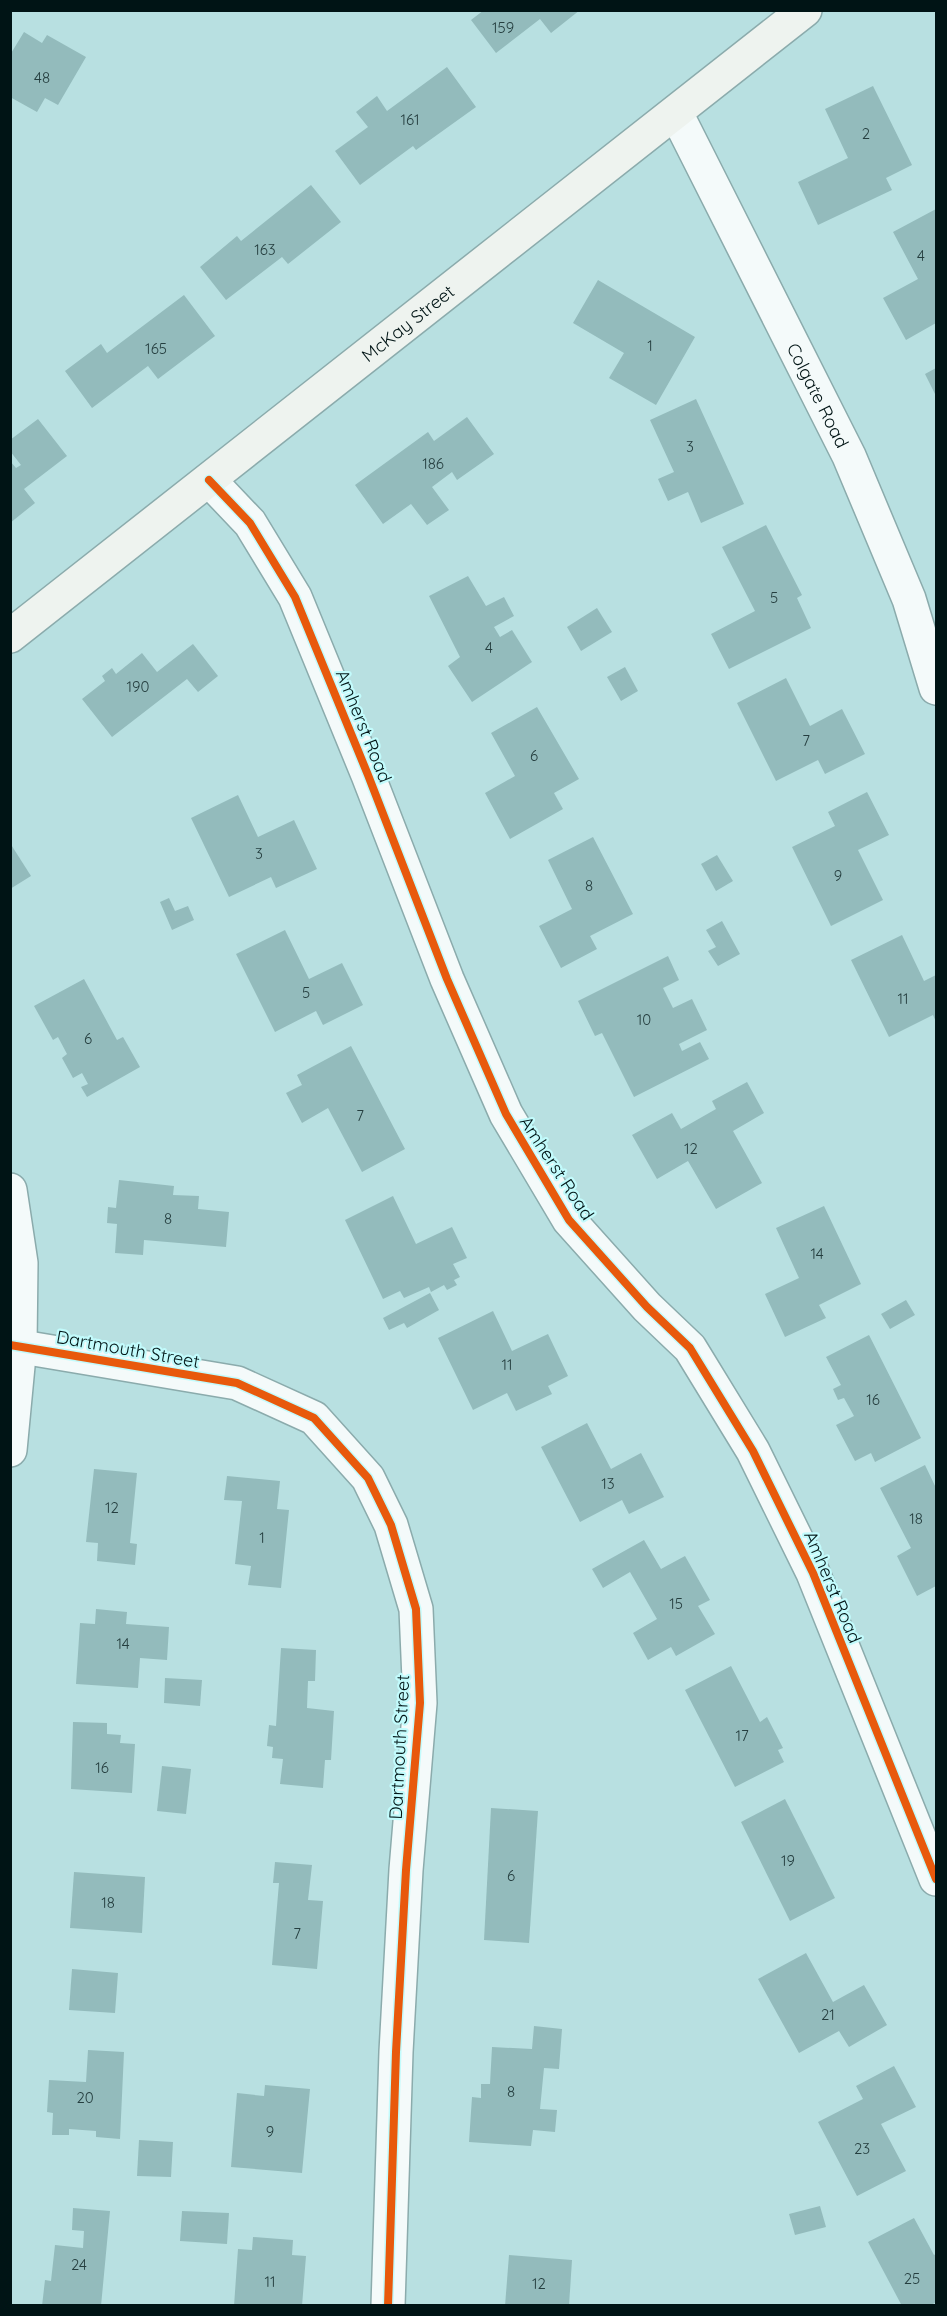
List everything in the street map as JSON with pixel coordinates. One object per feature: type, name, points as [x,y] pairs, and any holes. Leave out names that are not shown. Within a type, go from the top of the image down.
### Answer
[{"type":"main road","name":"McKay Street","points":[[10,636],[805,10]]},
{"type":"street","name":"Colgate Road","points":[[676,112],[849,456],[909,599],[936,688]]},
{"type":"street","name":"Amherst Road","points":[[209,480],[250,524],[295,597],[368,775],[447,979],[506,1114],[569,1220],[647,1307],[690,1348],[753,1450],[813,1573],[936,1879]]},
{"type":"street","points":[[10,1190],[21,1263],[10,1450]]},
{"type":"street","name":"Dartmouth Street","points":[[15,1345],[237,1383],[314,1418],[368,1478],[391,1525],[416,1609],[420,1703],[406,1870],[396,2052],[388,2306]]},
{"type":"building","points":[[484,10],[580,10],[551,33],[540,19],[496,53],[471,20]]},
{"type":"building","points":[[24,32],[42,43],[47,35],[86,57],[58,105],[45,98],[37,112],[10,97],[10,55]]},
{"type":"building","points":[[447,67],[476,107],[416,150],[413,146],[360,185],[335,151],[368,127],[356,112],[377,96],[387,111]]},
{"type":"building","points":[[873,86],[912,165],[886,178],[892,190],[818,225],[798,182],[848,158],[825,109]]},
{"type":"building","points":[[311,185],[341,222],[288,264],[282,257],[226,300],[200,267],[237,236],[241,241]]},
{"type":"building","points":[[936,209],[936,323],[906,340],[883,298],[918,279],[893,232]]},
{"type":"building","points":[[598,280],[695,337],[656,405],[609,378],[624,353],[573,323]]},
{"type":"building","points":[[184,295],[215,336],[158,379],[148,366],[92,408],[65,371],[101,344],[107,353]]},
{"type":"building","points":[[936,368],[936,396],[925,374]]},
{"type":"building","points":[[696,399],[744,504],[701,523],[688,492],[668,501],[658,479],[674,472],[650,420]]},
{"type":"building","points":[[467,417],[494,454],[457,480],[452,472],[432,487],[449,510],[427,525],[411,504],[383,524],[355,485],[428,432],[434,441]]},
{"type":"building","points":[[38,419],[67,456],[24,489],[35,503],[10,523],[10,461],[16,468],[21,465],[10,451],[10,440]]},
{"type":"building","points":[[766,525],[802,595],[797,598],[811,628],[729,669],[711,634],[755,611],[722,547]]},
{"type":"building","points":[[468,576],[486,606],[504,597],[514,616],[494,627],[500,637],[512,630],[532,662],[472,702],[448,666],[460,657],[429,596]]},
{"type":"building","points":[[597,608],[612,632],[581,651],[567,627]]},
{"type":"building","points":[[193,644],[218,676],[198,692],[187,679],[112,737],[82,699],[105,681],[102,676],[112,668],[116,674],[142,653],[157,672]]},
{"type":"building","points":[[625,667],[638,691],[621,701],[607,677]]},
{"type":"building","points":[[786,678],[810,726],[842,709],[865,754],[825,774],[818,760],[776,781],[737,703]]},
{"type":"building","points":[[537,707],[579,779],[554,793],[563,809],[510,839],[485,793],[515,776],[491,733]]},
{"type":"building","points":[[867,792],[889,835],[858,850],[883,900],[831,926],[792,847],[835,826],[828,812]]},
{"type":"building","points":[[238,795],[258,837],[294,820],[317,869],[276,888],[271,877],[229,897],[191,818]]},
{"type":"building","points":[[593,837],[633,914],[590,936],[597,949],[561,968],[539,926],[572,909],[548,860]]},
{"type":"building","points":[[10,843],[31,876],[10,889]]},
{"type":"building","points":[[717,855],[733,881],[716,891],[701,864]]},
{"type":"building","points":[[169,898],[175,911],[188,906],[194,920],[172,930],[160,902]]},
{"type":"building","points":[[722,921],[740,954],[718,966],[708,951],[716,947],[706,930]]},
{"type":"building","points":[[285,930],[309,979],[342,963],[363,1005],[323,1025],[316,1011],[275,1032],[236,954]]},
{"type":"building","points":[[902,935],[924,981],[936,975],[936,1022],[933,1015],[889,1037],[851,960]]},
{"type":"building","points":[[668,956],[679,980],[663,988],[673,1008],[692,999],[707,1030],[679,1044],[682,1051],[700,1042],[709,1059],[634,1097],[602,1033],[595,1036],[578,1001]]},
{"type":"building","points":[[84,979],[117,1040],[123,1037],[140,1067],[87,1097],[81,1087],[88,1084],[82,1073],[73,1078],[62,1058],[67,1054],[58,1037],[53,1040],[34,1006]]},
{"type":"building","points":[[351,1046],[405,1149],[362,1172],[328,1108],[302,1123],[286,1093],[302,1085],[297,1075]]},
{"type":"building","points":[[747,1082],[764,1113],[733,1131],[762,1183],[716,1209],[688,1161],[657,1179],[632,1135],[672,1113],[681,1129],[716,1109],[712,1101]]},
{"type":"building","points":[[119,1180],[174,1186],[173,1195],[199,1196],[198,1209],[229,1212],[226,1247],[144,1240],[143,1255],[115,1253],[117,1224],[107,1223],[108,1207],[116,1208]]},
{"type":"building","points":[[393,1196],[416,1244],[452,1227],[467,1258],[453,1264],[460,1277],[454,1280],[457,1285],[447,1290],[444,1285],[431,1292],[429,1287],[404,1298],[400,1291],[383,1299],[345,1220]]},
{"type":"building","points":[[824,1206],[861,1284],[819,1305],[826,1318],[785,1337],[765,1294],[799,1278],[776,1228]]},
{"type":"building","points":[[430,1293],[439,1310],[407,1328],[404,1323],[389,1330],[383,1318]]},
{"type":"building","points":[[906,1300],[915,1315],[890,1329],[881,1314]]},
{"type":"building","points":[[493,1311],[512,1351],[548,1334],[568,1376],[548,1386],[552,1394],[516,1411],[507,1393],[473,1410],[438,1338]]},
{"type":"building","points":[[869,1335],[921,1438],[875,1462],[871,1453],[855,1461],[836,1425],[854,1416],[844,1398],[838,1400],[833,1389],[841,1385],[826,1357]]},
{"type":"building","points":[[587,1423],[611,1469],[641,1453],[664,1497],[629,1514],[622,1500],[580,1522],[541,1447]]},
{"type":"building","points":[[925,1465],[936,1488],[936,1586],[917,1596],[897,1556],[911,1548],[880,1488]]},
{"type":"building","points":[[94,1469],[137,1473],[130,1543],[137,1544],[135,1565],[97,1561],[98,1543],[86,1542]]},
{"type":"building","points":[[227,1476],[280,1481],[277,1509],[289,1510],[281,1588],[248,1585],[251,1566],[235,1564],[242,1501],[224,1500]]},
{"type":"building","points":[[644,1540],[661,1569],[685,1556],[710,1600],[698,1606],[715,1634],[676,1656],[671,1647],[648,1660],[633,1633],[657,1619],[630,1572],[603,1588],[592,1569]]},
{"type":"building","points":[[96,1609],[127,1612],[126,1624],[169,1627],[167,1660],[140,1658],[138,1688],[76,1684],[80,1623],[95,1624]]},
{"type":"building","points":[[281,1648],[316,1650],[315,1681],[308,1681],[307,1708],[334,1711],[331,1760],[325,1760],[323,1788],[280,1784],[283,1759],[272,1758],[273,1747],[267,1746],[269,1725],[276,1726]]},
{"type":"building","points":[[731,1666],[760,1722],[767,1717],[783,1748],[778,1750],[784,1762],[735,1787],[685,1690]]},
{"type":"building","points":[[165,1678],[202,1680],[200,1706],[164,1703]]},
{"type":"building","points":[[73,1722],[107,1723],[107,1734],[121,1735],[120,1743],[135,1744],[132,1793],[71,1789]]},
{"type":"building","points":[[162,1766],[191,1769],[186,1814],[157,1811]]},
{"type":"building","points":[[785,1799],[835,1898],[790,1921],[741,1822]]},
{"type":"building","points":[[491,1808],[538,1811],[529,1943],[484,1940]]},
{"type":"building","points":[[275,1862],[312,1865],[308,1900],[323,1901],[317,1969],[272,1965],[279,1883],[273,1883]]},
{"type":"building","points":[[74,1872],[145,1877],[142,1933],[70,1928]]},
{"type":"building","points":[[806,1953],[833,2002],[864,1985],[887,2025],[849,2047],[839,2031],[799,2053],[758,1979]]},
{"type":"building","points":[[72,1969],[118,1973],[115,2013],[69,2010]]},
{"type":"building","points":[[534,2026],[562,2029],[559,2069],[544,2068],[540,2109],[557,2110],[555,2132],[533,2130],[531,2146],[469,2142],[472,2097],[481,2098],[481,2084],[490,2084],[492,2047],[532,2049]]},
{"type":"building","points":[[88,2050],[124,2052],[120,2139],[96,2137],[96,2131],[69,2129],[69,2135],[52,2135],[53,2113],[47,2112],[49,2080],[86,2082]]},
{"type":"building","points":[[894,2066],[916,2107],[881,2124],[906,2171],[857,2196],[818,2122],[863,2099],[856,2086]]},
{"type":"building","points":[[265,2085],[310,2089],[302,2173],[231,2167],[237,2093],[264,2096]]},
{"type":"building","points":[[139,2140],[173,2142],[171,2177],[137,2176]]},
{"type":"building","points":[[820,2206],[826,2227],[795,2235],[789,2214]]},
{"type":"building","points":[[73,2208],[110,2211],[101,2306],[42,2306],[45,2280],[51,2281],[55,2245],[83,2248],[84,2231],[72,2230]]},
{"type":"building","points":[[182,2211],[229,2213],[227,2244],[180,2241]]},
{"type":"building","points":[[914,2218],[934,2255],[936,2254],[936,2302],[930,2306],[902,2306],[868,2242]]},
{"type":"building","points":[[253,2237],[293,2240],[292,2255],[306,2256],[302,2306],[234,2306],[238,2249],[252,2250]]},
{"type":"building","points":[[509,2255],[572,2260],[569,2306],[505,2306]]},
{"type":"cycle path","points":[[209,480],[250,523],[295,597],[368,775],[447,979],[506,1114],[569,1220],[647,1307],[690,1348],[753,1451],[813,1573],[936,1879]]},
{"type":"cycle path","points":[[10,1345],[237,1383],[314,1418],[368,1478],[391,1525],[416,1609],[420,1703],[406,1870],[396,2052],[388,2306]]}]
